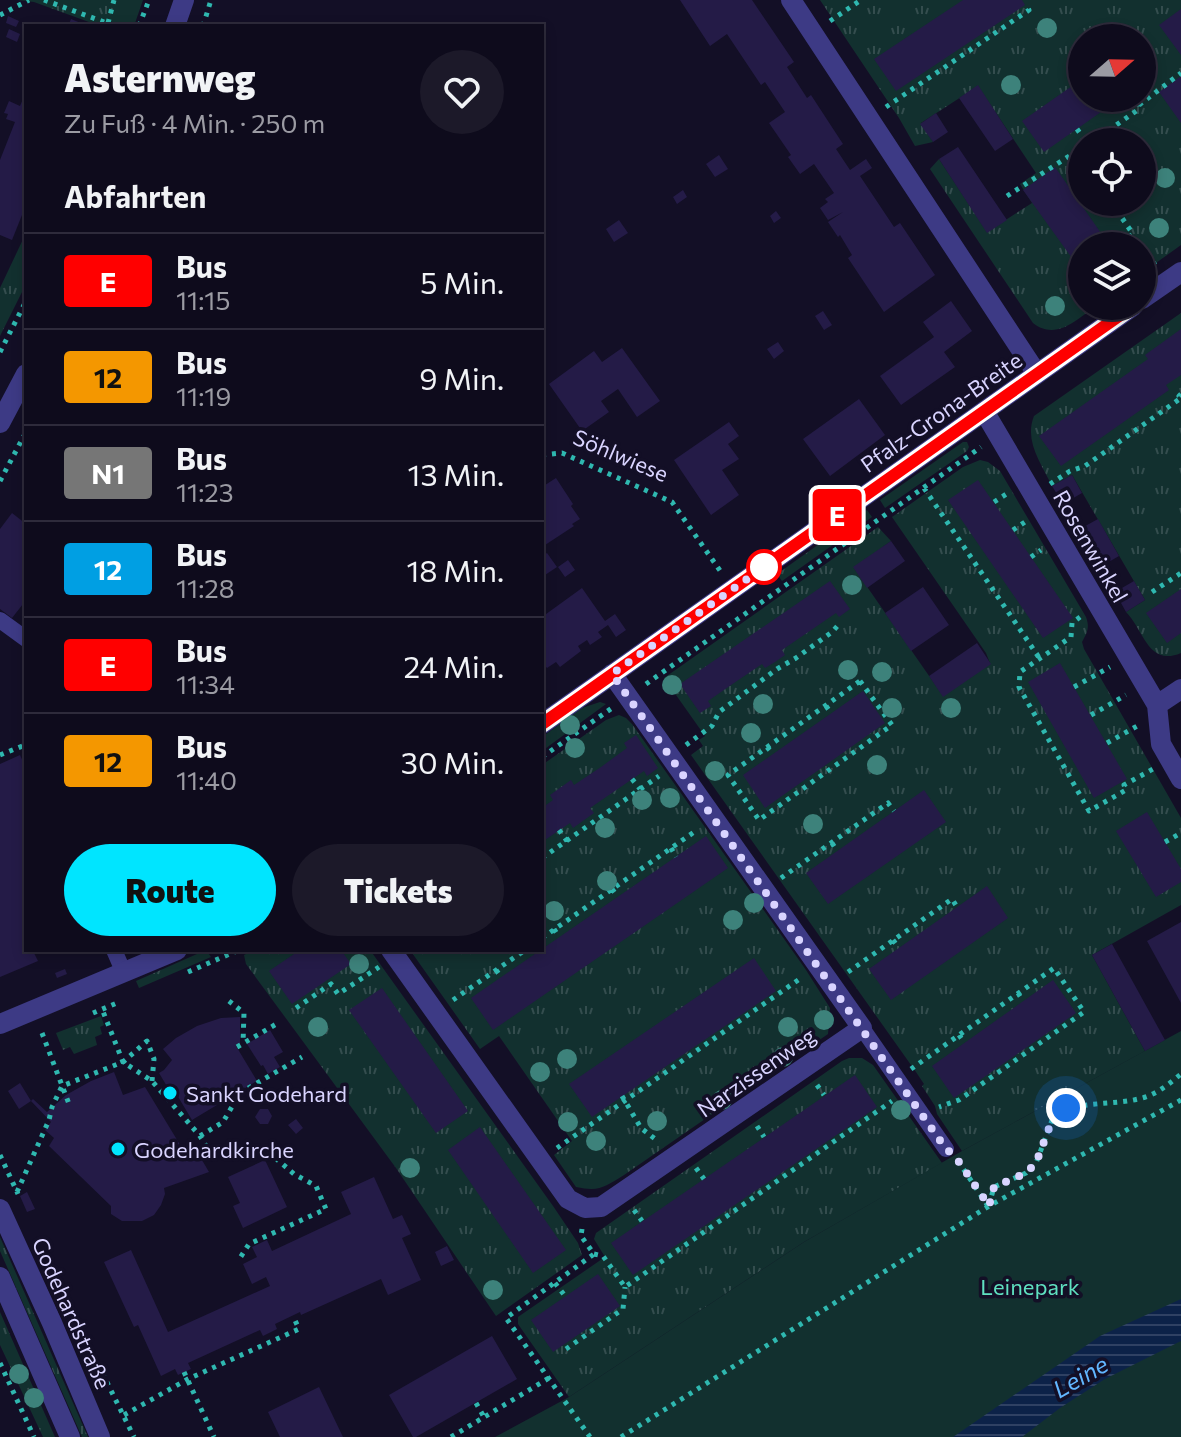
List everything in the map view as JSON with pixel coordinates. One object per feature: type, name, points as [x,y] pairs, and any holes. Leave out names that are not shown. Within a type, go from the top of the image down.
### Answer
[{"type":"street","points":[[182,24],[184,0]]},
{"type":"street","points":[[791,0],[1037,374]]},
{"type":"street","points":[[1156,289],[1181,272]]},
{"type":"street","name":"Pfalz-Grona-Breite","points":[[544,723],[1113,320]]},
{"type":"street","points":[[0,423],[24,378]]},
{"type":"street","name":"Rosenwinkel","points":[[984,411],[1144,684],[1157,710],[1161,744],[1181,779]]},
{"type":"street","points":[[612,674],[862,1028]]},
{"type":"street","points":[[1157,710],[1181,689]]},
{"type":"street","points":[[0,1024],[172,952]]},
{"type":"street","points":[[394,954],[568,1199],[585,1208]]},
{"type":"street","name":"Narzissenweg","points":[[585,1208],[601,1207],[862,1028]]},
{"type":"street","name":"Godehardstraße","points":[[0,1209],[100,1437]]},
{"type":"street","points":[[0,1277],[70,1437]]},
{"type":"lane","points":[[0,620],[24,638]]},
{"type":"lane","points":[[115,952],[124,973]]},
{"type":"lane","points":[[862,1028],[946,1149]]},
{"type":"path","points":[[0,15],[29,0]]},
{"type":"path","points":[[44,0],[108,23],[114,0]]},
{"type":"path","points":[[140,24],[149,0]]},
{"type":"path","points":[[204,24],[211,0]]},
{"type":"path","points":[[812,33],[861,0]]},
{"type":"path","points":[[869,119],[1029,10],[1027,6]]},
{"type":"path","points":[[1156,92],[1181,73]]},
{"type":"path","points":[[1110,128],[1134,112]]},
{"type":"path","points":[[1007,196],[1068,158]]},
{"type":"path","points":[[0,352],[24,305]]},
{"type":"path","points":[[1033,495],[1070,471],[1085,466],[1181,398],[1181,394]]},
{"type":"path","points":[[544,756],[998,435]]},
{"type":"path","points":[[0,481],[24,436]]},
{"type":"path","name":"Söhlwiese","points":[[544,455],[562,453],[672,502],[716,563],[731,590]]},
{"type":"path","points":[[924,487],[1040,659]]},
{"type":"path","points":[[1152,592],[1181,573]]},
{"type":"path","points":[[1098,606],[1072,623],[1071,637],[1020,672],[1019,687],[1089,811],[1126,790],[1124,785],[1170,759]]},
{"type":"path","points":[[544,857],[675,764],[683,747],[712,726],[719,712],[832,632],[841,622]]},
{"type":"path","points":[[1074,687],[1128,656]]},
{"type":"path","points":[[860,681],[892,725],[759,820],[728,775],[767,747],[860,681]]},
{"type":"path","points":[[1091,715],[1144,684]]},
{"type":"path","points":[[826,706],[831,713]]},
{"type":"path","points":[[1107,743],[1157,710]]},
{"type":"path","points":[[0,755],[24,745]]},
{"type":"path","points":[[767,747],[773,754]]},
{"type":"path","points":[[632,779],[640,789]]},
{"type":"path","points":[[764,890],[888,803],[894,811]]},
{"type":"path","points":[[544,936],[714,819]]},
{"type":"path","points":[[559,830],[567,841]]},
{"type":"path","points":[[1165,842],[1181,833]]},
{"type":"path","points":[[832,843],[837,851]]},
{"type":"path","points":[[671,848],[676,857]]},
{"type":"path","points":[[612,889],[618,897]]},
{"type":"path","points":[[831,984],[952,899],[957,907]]},
{"type":"path","points":[[554,929],[559,937]]},
{"type":"path","points":[[893,940],[899,948]]},
{"type":"path","points":[[435,1012],[522,952]]},
{"type":"path","points":[[296,1008],[331,984],[338,994],[394,954]]},
{"type":"path","points":[[540,1160],[624,1098],[819,966]]},
{"type":"path","points":[[625,1287],[902,1085],[959,1035],[1054,968],[1084,1012],[959,1100],[922,1114]]},
{"type":"path","points":[[496,970],[501,977]]},
{"type":"path","points":[[1018,993],[1023,1001]]},
{"type":"path","points":[[229,1001],[244,1013],[240,1045],[278,1023]]},
{"type":"path","points":[[102,1009],[123,1062],[152,1081],[208,1149],[234,1158],[265,1149],[294,1174],[316,1186],[326,1209],[249,1244],[240,1258]]},
{"type":"path","points":[[42,1033],[69,1104]]},
{"type":"path","points":[[959,1035],[964,1042]]},
{"type":"path","points":[[17,1192],[62,1086],[123,1062],[147,1041],[154,1059],[152,1081]]},
{"type":"path","points":[[200,1136],[223,1122],[240,1093],[302,1057]]},
{"type":"path","points":[[989,1206],[994,1187],[1026,1173],[1036,1163],[1054,1115],[1066,1108],[1146,1097],[1163,1089],[1181,1074]]},
{"type":"path","points":[[624,1098],[641,1128],[672,1159]]},
{"type":"path","points":[[621,1437],[989,1206],[1181,1100]]},
{"type":"path","points":[[946,1149],[955,1156],[989,1206]]},
{"type":"path","points":[[566,1349],[623,1309],[625,1287],[603,1256],[594,1254],[581,1236],[585,1208]]},
{"type":"path","points":[[590,1437],[506,1318],[594,1254]]},
{"type":"path","points":[[555,1283],[565,1296]]},
{"type":"path","points":[[124,1415],[188,1379],[299,1329],[293,1316]]},
{"type":"path","points":[[86,1341],[134,1437]]},
{"type":"path","points":[[0,1363],[34,1437]]},
{"type":"path","points":[[184,1372],[214,1437]]},
{"type":"path","points":[[451,1437],[549,1378]]},
{"type":"path","points":[[476,1403],[484,1417]]},
{"type":"green space","points":[[18,0],[143,0],[135,24],[94,24],[34,2]]},
{"type":"green space","points":[[820,0],[1181,0],[1181,245],[1156,263],[1156,232],[1068,232],[1068,320],[1076,320],[1066,326],[1050,330],[1033,323],[930,169],[939,159],[987,232],[1032,203],[1020,184],[1036,173],[978,86],[921,123],[933,142],[915,146]]},
{"type":"green space","points":[[24,237],[24,288],[0,336],[0,288]]},
{"type":"green space","points":[[1181,313],[1181,653],[1170,656],[1154,651],[1126,612],[1145,600],[1072,475],[1052,486],[1035,452],[1031,425],[1034,416]]},
{"type":"green space","points":[[967,442],[967,451],[885,508],[880,500]]},
{"type":"green space","points":[[980,460],[1000,471],[1086,617],[1088,627],[1082,642],[1084,649],[1181,818],[1181,905],[1092,955],[1145,1051],[962,1151],[937,1114],[916,1072],[691,755],[703,746],[699,740],[705,736],[664,678],[878,527],[891,541],[854,568],[943,696],[990,663],[892,517],[963,467]]},
{"type":"green space","points":[[867,510],[872,517],[782,581],[777,574]]},
{"type":"green space","points":[[600,702],[606,704],[544,750],[544,736],[582,708]]},
{"type":"green space","points":[[619,715],[632,724],[830,1008],[828,1034],[624,1175],[591,1189],[576,1187],[554,1155],[572,1141],[499,1036],[480,1049],[411,952],[544,952],[544,764],[606,720]]},
{"type":"green space","points":[[201,952],[207,952],[211,957],[139,988],[136,981]]},
{"type":"green space","points":[[250,952],[371,952],[553,1206],[578,1243],[582,1255],[496,1316],[396,1168],[246,964],[244,955]]},
{"type":"green space","points":[[101,1016],[104,1025],[100,1027],[102,1034],[95,1037],[97,1045],[74,1054],[70,1047],[63,1050],[56,1033]]},
{"type":"green space","name":"Leinepark","points":[[1181,1031],[1181,1437],[495,1437],[569,1397],[804,1242]]},
{"type":"green space","points":[[849,1058],[862,1058],[873,1065],[942,1163],[804,1242],[569,1397],[518,1324],[518,1317],[605,1257],[594,1239],[596,1233]]},
{"type":"green space","points":[[0,1237],[88,1437],[82,1437],[0,1251]]},
{"type":"green space","points":[[0,1312],[55,1437],[43,1437],[0,1345]]},
{"type":"water","name":"Leine","points":[[1181,1299],[1181,1341],[1105,1379],[1022,1437],[953,1437],[1100,1336]]},
{"type":"building","points":[[680,0],[752,0],[794,62],[787,67],[807,98],[811,95],[843,144],[836,149],[850,170],[866,159],[872,168],[860,176],[894,227],[900,223],[935,275],[884,312],[848,258],[852,255],[840,235],[838,237],[828,222],[843,212],[828,220],[820,208],[828,202],[825,199],[834,193],[814,164],[800,174],[769,123],[785,112],[765,82],[761,85],[727,34],[710,46]]},
{"type":"building","points":[[963,0],[1022,0],[1025,5],[896,91],[874,59]]},
{"type":"building","points":[[1181,9],[1181,55],[1159,25]]},
{"type":"building","points":[[8,16],[19,21],[16,27],[6,23]]},
{"type":"building","points":[[9,29],[20,34],[17,42],[6,37]]},
{"type":"building","points":[[1181,76],[1181,123],[1159,92]]},
{"type":"building","points":[[978,85],[1013,139],[995,151],[959,98]]},
{"type":"building","points":[[1068,89],[1068,112],[1101,112],[1078,128],[1068,128],[1068,135],[1044,152],[1022,121]]},
{"type":"building","points":[[24,97],[24,210],[12,240],[0,235],[0,160],[15,122],[6,119],[8,114],[4,113],[9,101],[20,106]]},
{"type":"building","points":[[936,113],[948,132],[933,142],[920,124]]},
{"type":"building","points":[[958,147],[1007,220],[987,233],[939,159]]},
{"type":"building","points":[[719,155],[728,169],[715,177],[706,164]]},
{"type":"building","points":[[1055,167],[1068,186],[1068,216],[1089,216],[1100,232],[1068,232],[1068,253],[1023,190]]},
{"type":"building","points":[[683,190],[687,197],[677,204],[673,197]]},
{"type":"building","points":[[776,211],[781,218],[774,223],[770,216]]},
{"type":"building","points":[[619,220],[628,233],[614,242],[606,229]]},
{"type":"building","points":[[951,301],[972,331],[944,352],[955,367],[901,405],[880,376],[934,337],[923,322]]},
{"type":"building","points":[[823,311],[832,325],[824,330],[815,316]]},
{"type":"building","points":[[1181,329],[1181,375],[1166,385],[1169,390],[1061,466],[1039,436],[1148,359],[1145,355]]},
{"type":"building","points":[[778,342],[784,351],[774,359],[767,349]]},
{"type":"building","points":[[622,348],[660,401],[637,417],[618,389],[601,401],[609,412],[582,431],[549,384],[594,351],[602,362]]},
{"type":"building","points":[[859,399],[885,435],[830,476],[803,439]]},
{"type":"building","points":[[729,422],[739,436],[728,444],[739,459],[722,470],[739,495],[711,515],[674,460]]},
{"type":"building","points":[[1072,475],[1082,493],[1063,504],[1052,486]]},
{"type":"building","points":[[556,478],[580,519],[544,546],[544,486]]},
{"type":"building","points":[[978,480],[1073,618],[1043,638],[948,500]]},
{"type":"building","points":[[12,513],[24,522],[24,606],[12,618],[0,609],[0,529]]},
{"type":"building","points":[[1098,519],[1119,556],[1100,567],[1078,530]]},
{"type":"building","points":[[891,541],[905,561],[867,588],[853,567]]},
{"type":"building","points":[[547,553],[557,567],[544,576],[544,555]]},
{"type":"building","points":[[568,560],[575,570],[565,577],[558,567]]},
{"type":"building","points":[[830,581],[850,609],[839,617],[836,613],[782,650],[785,655],[775,662],[765,668],[762,664],[708,701],[711,706],[700,713],[680,684]]},
{"type":"building","points":[[1134,581],[1145,600],[1126,612],[1115,592]]},
{"type":"building","points":[[923,587],[949,625],[911,651],[885,613]]},
{"type":"building","points":[[582,588],[605,621],[615,614],[626,630],[616,637],[608,625],[598,632],[602,637],[590,645],[587,640],[578,646],[581,651],[560,667],[556,662],[547,668],[544,664],[544,616]]},
{"type":"building","points":[[1181,589],[1181,633],[1167,643],[1146,613]]},
{"type":"building","points":[[977,643],[991,664],[943,697],[929,676]]},
{"type":"building","points":[[1060,663],[1127,779],[1094,798],[1028,682]]},
{"type":"building","points":[[863,691],[885,723],[765,808],[743,775]]},
{"type":"building","points":[[636,735],[658,768],[647,776],[644,771],[590,808],[594,813],[573,828],[570,823],[544,841],[544,807],[553,800],[550,795],[571,780],[574,785],[601,767],[627,748],[624,743]]},
{"type":"building","points":[[20,755],[24,764],[24,952],[37,952],[34,953],[38,961],[0,977],[0,764]]},
{"type":"building","points":[[924,790],[946,822],[828,904],[806,873]]},
{"type":"building","points":[[1147,812],[1181,869],[1181,882],[1156,897],[1116,831]]},
{"type":"building","points":[[706,836],[728,868],[493,1030],[471,998],[538,952],[544,952],[544,948]]},
{"type":"building","points":[[987,886],[1008,918],[891,1000],[869,969]]},
{"type":"building","points":[[1181,922],[1181,1003],[1147,941]]},
{"type":"building","points":[[1112,944],[1165,1040],[1145,1051],[1092,955]]},
{"type":"building","points":[[297,952],[342,952],[351,964],[292,1004],[269,971]]},
{"type":"building","points":[[754,958],[776,991],[592,1117],[569,1084]]},
{"type":"building","points":[[65,969],[67,974],[57,978],[55,973]]},
{"type":"building","points":[[1053,980],[1076,1013],[954,1098],[932,1066]]},
{"type":"building","points":[[382,988],[468,1111],[436,1133],[349,1010]]},
{"type":"building","points":[[240,1017],[240,1043],[236,1046],[257,1081],[192,1120],[171,1085],[168,1088],[159,1073],[172,1060],[163,1049],[197,1026],[221,1018]]},
{"type":"building","points":[[270,1030],[283,1052],[274,1057],[280,1067],[268,1074],[247,1044]]},
{"type":"building","name":"Godehardkirche","points":[[114,1072],[123,1095],[145,1087],[182,1148],[192,1143],[209,1172],[164,1188],[161,1205],[154,1215],[142,1221],[122,1221],[111,1214],[111,1206],[49,1146],[54,1138],[45,1130],[51,1122],[31,1101],[33,1099],[47,1112],[66,1095]]},
{"type":"building","points":[[855,1075],[877,1107],[633,1275],[611,1243]]},
{"type":"building","points":[[20,1083],[31,1101],[19,1109],[8,1091]]},
{"type":"building","points":[[260,1109],[268,1109],[272,1116],[268,1124],[260,1124],[255,1117]]},
{"type":"building","points":[[296,1119],[303,1128],[296,1134],[288,1125]]},
{"type":"building","points":[[480,1127],[566,1250],[533,1273],[448,1150]]},
{"type":"building","points":[[265,1160],[287,1207],[243,1228],[233,1206],[240,1203],[228,1177]]},
{"type":"building","points":[[374,1177],[393,1219],[402,1215],[411,1234],[402,1238],[421,1280],[388,1295],[381,1279],[275,1324],[277,1329],[263,1336],[260,1330],[188,1363],[191,1369],[178,1375],[175,1369],[161,1376],[104,1262],[131,1250],[168,1332],[270,1286],[266,1277],[252,1284],[243,1264],[257,1257],[252,1247],[267,1240],[272,1251],[351,1214],[341,1192]]},
{"type":"building","points":[[27,1192],[35,1209],[27,1212],[20,1196]]},
{"type":"building","points":[[447,1246],[454,1260],[441,1266],[435,1252]]},
{"type":"building","points":[[598,1274],[620,1306],[553,1352],[531,1320]]},
{"type":"building","points":[[492,1336],[517,1379],[413,1437],[389,1395]]},
{"type":"building","points":[[319,1387],[343,1437],[280,1437],[268,1412]]},
{"type":"bus line","name":"E","points":[[544,723],[1113,320]]},
{"type":"place","name":"Sankt Godehard","points":[[170,1093]]},
{"type":"place","name":"Godehardkirche","points":[[118,1149]]},
{"type":"route","points":[[764,567],[767,565],[612,674],[989,1206],[994,1187],[1026,1173],[1036,1163],[1054,1115],[1066,1108]]}]
